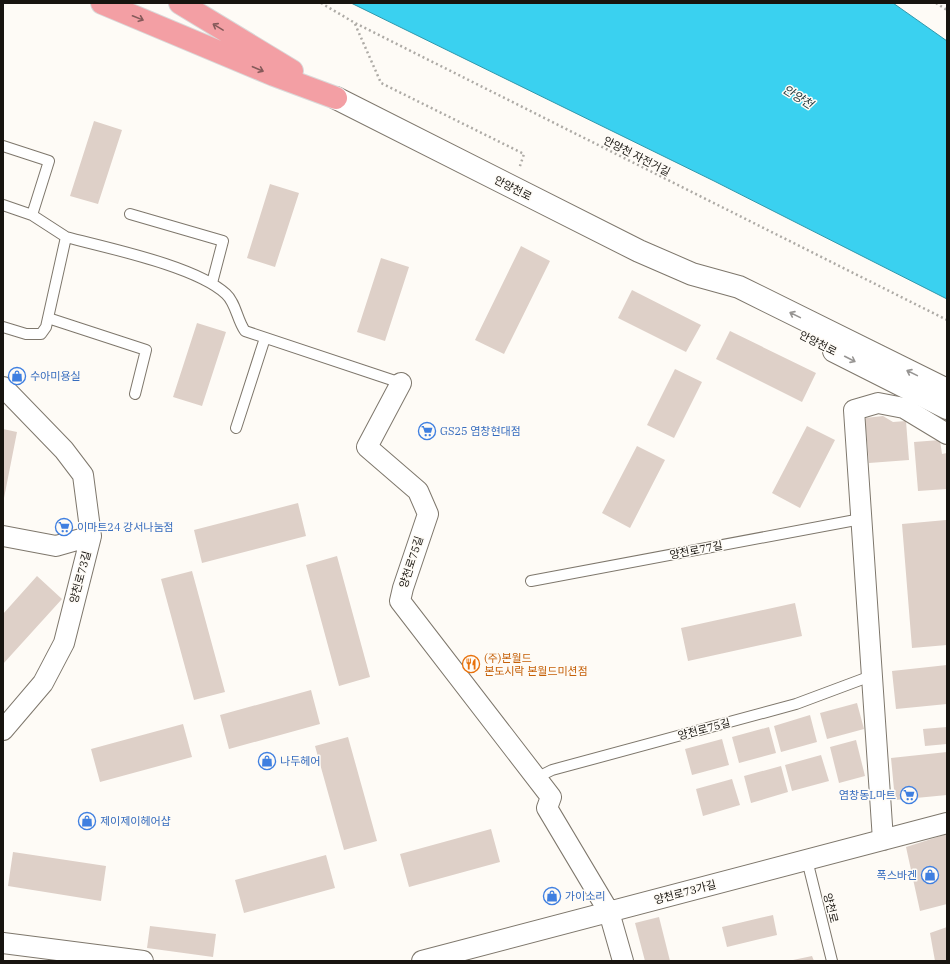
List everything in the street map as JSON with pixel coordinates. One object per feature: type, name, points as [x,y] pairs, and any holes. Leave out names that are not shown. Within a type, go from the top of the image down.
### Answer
[{"type":"highway","points":[[102,3],[274,75],[336,98]]},
{"type":"highway","points":[[180,3],[336,98]]},
{"type":"main road","name":"안양천로","points":[[336,98],[511,188],[639,251],[692,274],[739,287],[947,390]]},
{"type":"main road","name":"안양천로","points":[[692,274],[718,293],[947,408]]},
{"type":"street","name":"양천로75길","points":[[401,383],[367,447],[418,491],[428,514],[402,588],[400,601],[551,797],[546,808],[609,912],[624,961]]},
{"type":"street","name":"양천로73길","points":[[3,387],[64,450],[83,475],[91,536],[64,643],[43,683],[3,730]]},
{"type":"street","points":[[883,840],[854,410],[878,403],[904,408],[947,434]]},
{"type":"street","points":[[3,536],[56,546],[91,536]]},
{"type":"street","name":"양천로73가길","points":[[422,961],[947,823]]},
{"type":"street","points":[[3,943],[143,961]]},
{"type":"lane","points":[[3,146],[49,161],[32,215]]},
{"type":"lane","points":[[3,205],[32,215],[66,237],[137,256],[188,273],[212,283],[227,294],[234,306],[239,322],[245,331],[401,383]]},
{"type":"lane","points":[[130,214],[223,241],[212,283]]},
{"type":"lane","points":[[3,327],[26,334],[41,334],[48,318],[66,237]]},
{"type":"lane","points":[[48,318],[146,350],[135,394]]},
{"type":"lane","points":[[236,428],[265,338]]},
{"type":"lane","name":"양천로77길","points":[[531,581],[861,519]]},
{"type":"lane","name":"양천로75길","points":[[536,778],[552,770],[796,704],[872,676]]},
{"type":"lane","name":"양천로","points":[[807,860],[832,961]]},
{"type":"path","name":"안양천 자전거길","points":[[321,3],[355,23],[947,320]]},
{"type":"path","points":[[936,3],[947,10]]},
{"type":"path","points":[[355,23],[381,83],[524,154],[511,188]]},
{"type":"water","name":"안양천","points":[[351,3],[893,3],[947,41],[947,299],[714,181]]},
{"type":"building","points":[[94,121],[122,130],[98,204],[70,196]]},
{"type":"building","points":[[270,184],[299,193],[275,267],[247,258]]},
{"type":"building","points":[[521,246],[550,261],[504,354],[475,340]]},
{"type":"building","points":[[381,258],[409,267],[385,341],[357,332]]},
{"type":"building","points":[[632,290],[701,325],[686,352],[618,318]]},
{"type":"building","points":[[197,323],[226,332],[202,406],[173,397]]},
{"type":"building","points":[[730,331],[816,373],[802,402],[716,359]]},
{"type":"building","points":[[675,369],[702,382],[674,438],[647,425]]},
{"type":"building","points":[[883,416],[893,422],[906,421],[909,460],[869,463],[865,418]]},
{"type":"building","points":[[807,426],[835,440],[800,508],[772,493]]},
{"type":"building","points":[[3,429],[17,432],[4,498],[3,498]]},
{"type":"building","points":[[940,440],[942,454],[947,453],[947,489],[918,491],[914,442]]},
{"type":"building","points":[[637,446],[665,460],[630,528],[602,513]]},
{"type":"building","points":[[298,503],[306,536],[202,563],[194,530]]},
{"type":"building","points":[[946,520],[947,645],[912,648],[902,524]]},
{"type":"building","points":[[337,556],[370,677],[339,686],[306,565]]},
{"type":"building","points":[[192,571],[225,692],[194,700],[161,579]]},
{"type":"building","points":[[37,576],[62,599],[3,664],[3,614]]},
{"type":"building","points":[[795,603],[802,636],[688,661],[681,628]]},
{"type":"building","points":[[947,665],[947,704],[896,709],[892,671]]},
{"type":"building","points":[[311,690],[320,724],[229,749],[220,715]]},
{"type":"building","points":[[857,703],[864,729],[827,739],[820,713]]},
{"type":"building","points":[[810,715],[817,742],[781,752],[774,726]]},
{"type":"building","points":[[183,724],[192,757],[100,782],[91,749]]},
{"type":"building","points":[[769,727],[776,753],[739,763],[732,737]]},
{"type":"building","points":[[947,727],[947,744],[925,746],[923,729]]},
{"type":"building","points":[[348,737],[377,841],[344,850],[315,746]]},
{"type":"building","points":[[722,739],[729,765],[692,775],[685,749]]},
{"type":"building","points":[[856,740],[865,776],[839,783],[830,747]]},
{"type":"building","points":[[947,752],[947,795],[895,800],[891,758]]},
{"type":"building","points":[[821,755],[829,781],[792,791],[785,765]]},
{"type":"building","points":[[781,766],[788,792],[751,803],[744,776]]},
{"type":"building","points":[[732,779],[740,805],[703,816],[696,789]]},
{"type":"building","points":[[491,829],[500,862],[409,887],[400,854]]},
{"type":"building","name":"폭스바겐","points":[[947,834],[947,904],[920,911],[906,847]]},
{"type":"building","points":[[13,852],[106,866],[101,901],[8,886]]},
{"type":"building","points":[[326,855],[335,888],[244,913],[235,880]]},
{"type":"building","points":[[773,915],[777,935],[727,947],[722,927]]},
{"type":"building","points":[[659,917],[670,961],[645,961],[635,923]]},
{"type":"building","points":[[150,926],[216,934],[213,957],[147,948]]},
{"type":"building","points":[[947,927],[947,961],[935,961],[930,933]]},
{"type":"building","points":[[812,956],[814,961],[793,961],[793,960]]},
{"type":"place","name":"수아미용실","points":[[17,376]]},
{"type":"place","name":"GS25 염창현대점","points":[[427,431]]},
{"type":"place","name":"이마트24 강서나눔점","points":[[64,527]]},
{"type":"place","name":"(주)본월드 본도시락 본월드미션점","points":[[471,664]]},
{"type":"place","name":"나두헤어","points":[[267,761]]},
{"type":"place","name":"염창동L마트","points":[[909,795]]},
{"type":"place","name":"제이제이헤어샵","points":[[87,821]]},
{"type":"place","name":"폭스바겐","points":[[930,875]]},
{"type":"place","name":"가이소리","points":[[552,896]]}]
